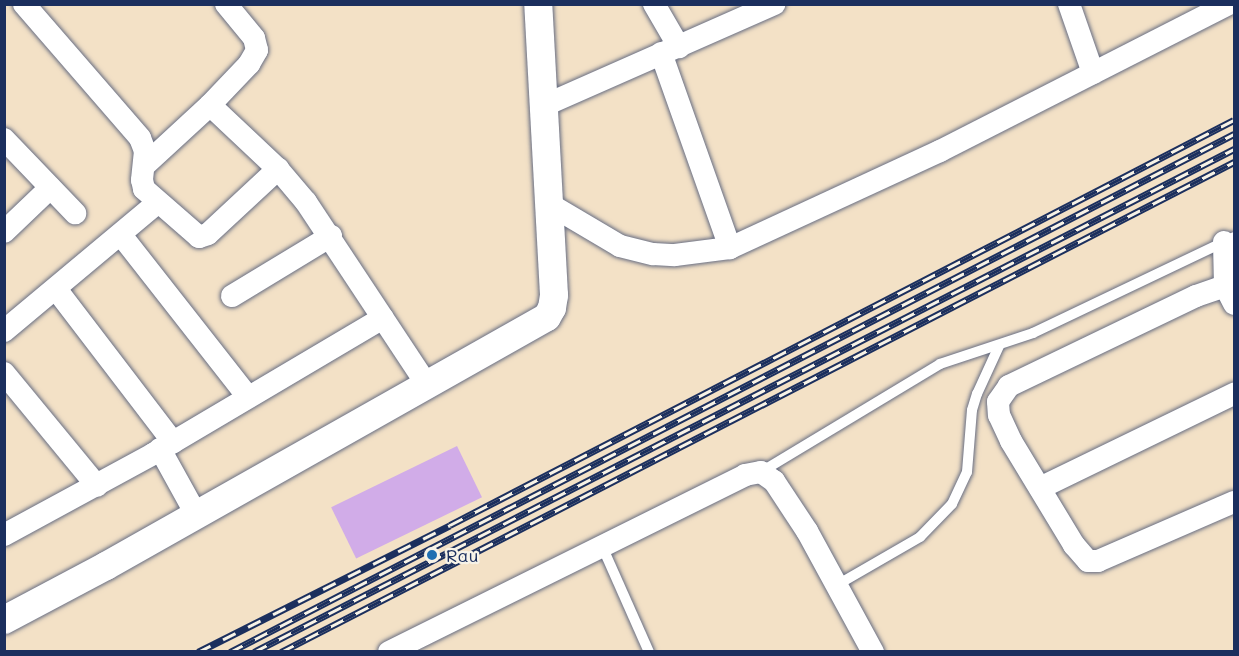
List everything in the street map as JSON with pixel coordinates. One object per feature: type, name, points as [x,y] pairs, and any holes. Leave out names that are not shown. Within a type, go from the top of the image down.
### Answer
[{"type":"street","points":[[24,4],[140,138],[145,151],[142,180],[144,189],[157,203],[199,237],[208,234],[278,170]]},
{"type":"street","points":[[145,165],[210,105],[249,64],[256,50],[254,38],[226,4]]},
{"type":"street","points":[[4,620],[196,516],[547,317],[554,295],[538,4]]},
{"type":"street","points":[[654,4],[730,248]]},
{"type":"street","points":[[543,106],[774,4]]},
{"type":"street","points":[[1069,4],[1093,72]]},
{"type":"street","points":[[549,204],[620,246],[653,254],[675,255],[730,248],[940,151],[1228,4]]},
{"type":"street","points":[[210,105],[278,170],[306,202],[331,236],[428,386]]},
{"type":"street","points":[[4,139],[75,213]]},
{"type":"street","points":[[4,232],[50,188]]},
{"type":"street","points":[[4,331],[157,203]]},
{"type":"street","points":[[121,235],[249,398]]},
{"type":"street","points":[[232,296],[331,236]]},
{"type":"street","points":[[1229,239],[1232,290],[1196,296],[1009,386],[998,402],[999,414],[1040,488],[1081,555],[1088,561],[1098,561],[1234,502]]},
{"type":"street","points":[[56,289],[167,446],[196,516]]},
{"type":"street","points":[[4,535],[167,446],[383,318]]},
{"type":"street","points":[[5,374],[97,486]]},
{"type":"street","points":[[1040,488],[1234,394]]},
{"type":"street","points":[[389,651],[745,475],[760,472],[774,481],[782,492],[873,651]]},
{"type":"lane","points":[[760,472],[911,379],[940,364],[1034,333],[1229,239]]},
{"type":"lane","points":[[837,585],[920,537],[952,504],[967,472],[972,410],[999,346]]},
{"type":"lane","points":[[602,546],[649,651]]},
{"type":"building","points":[[457,446],[482,497],[356,559],[331,507]]},
{"type":"railway","points":[[198,652],[450,525],[1234,120]]},
{"type":"railway","points":[[230,652],[1234,134]]},
{"type":"railway","points":[[254,652],[1234,149]]},
{"type":"railway","points":[[281,652],[1234,162]]},
{"type":"place","name":"Rau","points":[[432,555]]}]
